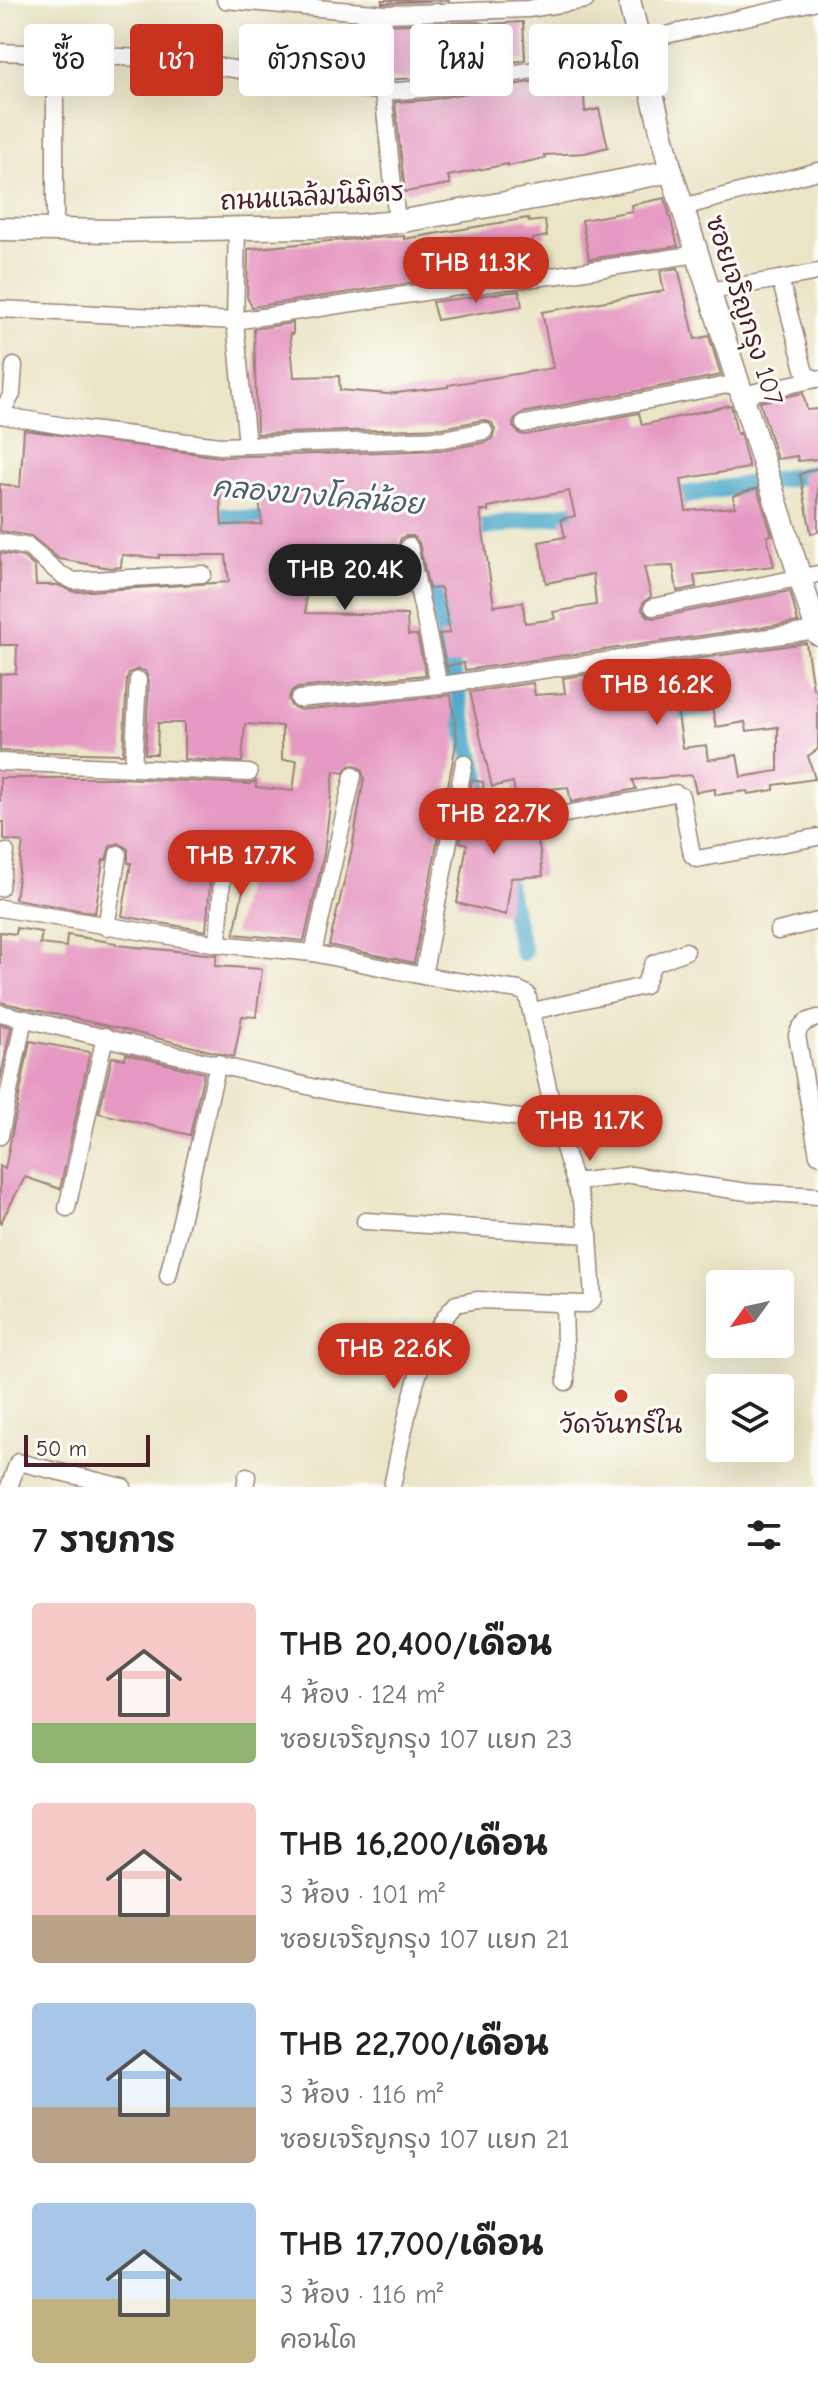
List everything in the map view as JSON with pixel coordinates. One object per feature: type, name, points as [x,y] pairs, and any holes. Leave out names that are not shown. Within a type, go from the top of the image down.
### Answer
[{"type":"street","points":[[225,0],[357,6],[386,14],[453,6],[528,9],[586,0]]},
{"type":"street","name":"ซอยเจริญกรุง 107","points":[[629,0],[635,24]]},
{"type":"street","points":[[668,39],[818,1]]},
{"type":"street","points":[[0,52],[24,53]]},
{"type":"street","points":[[114,57],[169,59],[239,70]]},
{"type":"street","points":[[394,91],[425,89],[529,68]]},
{"type":"street","points":[[55,96],[55,230]]},
{"type":"street","points":[[383,96],[397,222]]},
{"type":"street","name":"ซอยเจริญกรุง 107","points":[[653,96],[671,171],[740,389],[809,576],[817,632]]},
{"type":"street","name":"ถนนแฉล้มนิมิตร","points":[[0,229],[354,226],[397,222],[671,171]]},
{"type":"street","points":[[683,207],[818,171]]},
{"type":"street","points":[[237,229],[235,321],[247,445]]},
{"type":"street","points":[[0,309],[235,321],[697,254]]},
{"type":"street","points":[[709,291],[818,272]]},
{"type":"street","points":[[780,279],[804,369],[807,376],[817,379]]},
{"type":"street","points":[[14,366],[12,394],[0,415],[82,429],[205,444],[247,445],[444,439],[484,431]]},
{"type":"street","points":[[524,424],[817,379]]},
{"type":"street","points":[[0,542],[25,545],[60,574],[74,581],[203,574]]},
{"type":"street","points":[[409,546],[440,685]]},
{"type":"street","points":[[653,607],[809,576]]},
{"type":"street","points":[[299,699],[440,685],[817,632]]},
{"type":"street","points":[[133,768],[138,680]]},
{"type":"street","points":[[0,762],[249,773]]},
{"type":"street","points":[[423,976],[464,763]]},
{"type":"street","points":[[313,953],[353,776]]},
{"type":"street","points":[[524,822],[675,793],[681,796],[692,855],[697,859],[818,837]]},
{"type":"street","points":[[218,944],[224,849]]},
{"type":"street","points":[[0,888],[6,852]]},
{"type":"street","points":[[106,927],[118,854]]},
{"type":"street","points":[[0,908],[218,944],[313,953],[423,976],[519,990],[527,994],[556,1123],[589,1235],[593,1299],[588,1304],[477,1300],[456,1304],[430,1339],[392,1487]]},
{"type":"street","points":[[778,931],[818,921]]},
{"type":"street","points":[[533,1011],[644,986],[653,964],[686,951]]},
{"type":"street","points":[[0,1013],[337,1093],[556,1123]]},
{"type":"street","points":[[0,1136],[24,1018]]},
{"type":"street","points":[[818,1018],[805,1021],[797,1035],[818,1155]]},
{"type":"street","points":[[67,1208],[105,1036]]},
{"type":"street","points":[[168,1276],[218,1063]]},
{"type":"street","points":[[575,1182],[631,1175],[747,1192],[818,1196]]},
{"type":"street","points":[[365,1221],[589,1235]]},
{"type":"street","points":[[564,1304],[566,1382]]},
{"type":"street","points":[[9,1487],[18,1462],[123,1487]]},
{"type":"building","points":[[382,0],[450,0],[382,3]]},
{"type":"building","points":[[477,22],[486,24],[413,24]]},
{"type":"building","points":[[523,22],[525,60],[513,62],[513,24],[486,24]]},
{"type":"building","points":[[410,24],[410,79],[394,79],[394,25]]},
{"type":"building","points":[[529,82],[529,96],[584,96],[585,112],[599,109],[608,147],[585,153],[544,155],[545,158],[448,176],[450,184],[405,192],[395,102],[450,96],[513,96],[513,85]]},
{"type":"building","points":[[665,198],[678,246],[589,259],[582,220],[632,211],[631,205]]},
{"type":"building","points":[[528,218],[529,222],[545,220],[547,236],[532,239],[537,266],[252,307],[247,297],[248,249],[404,236],[404,239]]},
{"type":"building","points":[[678,268],[695,339],[709,336],[721,375],[522,413],[514,420],[513,427],[526,435],[639,413],[642,425],[731,405],[749,468],[681,479],[686,511],[735,507],[733,496],[757,488],[772,535],[767,536],[774,566],[694,575],[696,587],[677,591],[673,566],[644,567],[651,596],[643,603],[642,610],[655,618],[790,591],[798,622],[465,670],[464,663],[447,666],[448,673],[439,634],[450,633],[441,588],[429,589],[419,543],[413,536],[406,536],[401,538],[398,548],[407,590],[305,585],[306,613],[407,615],[408,635],[417,635],[426,675],[298,688],[292,691],[288,699],[291,706],[300,710],[451,695],[457,739],[414,963],[329,945],[352,849],[364,778],[361,769],[355,765],[349,766],[343,773],[334,771],[324,854],[304,941],[234,934],[248,866],[234,868],[234,845],[225,838],[218,840],[213,848],[206,931],[122,916],[131,863],[128,863],[128,849],[119,843],[110,846],[106,860],[103,860],[95,913],[15,899],[23,842],[4,840],[4,822],[0,822],[0,778],[120,778],[249,784],[256,781],[256,787],[293,791],[297,760],[282,760],[282,726],[245,724],[242,762],[184,759],[184,723],[158,723],[157,754],[145,754],[149,680],[145,671],[138,669],[129,673],[127,679],[123,754],[0,751],[0,674],[16,673],[17,645],[0,645],[0,553],[23,557],[35,567],[36,585],[58,585],[74,592],[229,582],[226,555],[159,555],[159,558],[122,555],[121,567],[110,568],[59,559],[31,536],[0,531],[0,484],[20,487],[24,430],[220,457],[444,450],[486,442],[492,439],[495,430],[492,423],[483,420],[443,428],[257,434],[254,329],[293,323],[293,334],[290,334],[294,377],[339,376],[340,390],[387,394],[448,387],[553,368],[542,312],[664,291],[660,271]],"holes":[[[569,491],[575,516],[561,519],[565,537],[539,542],[546,583],[593,574],[596,605],[553,612],[555,619],[525,623],[523,602],[494,606],[480,511]],[[220,496],[259,500],[262,524],[222,525]]]},
{"type":"building","points":[[519,291],[522,306],[437,320],[432,302]]},
{"type":"building","points":[[803,393],[807,410],[818,409],[818,459],[798,461],[797,456],[777,459],[760,402]]},
{"type":"building","points":[[818,468],[818,532],[811,533],[800,474]]},
{"type":"building","points":[[806,643],[813,689],[816,689],[818,700],[818,749],[808,756],[815,779],[774,785],[774,790],[715,795],[715,789],[696,792],[692,775],[633,780],[636,789],[571,802],[568,787],[541,790],[544,807],[519,813],[513,782],[492,787],[470,692],[533,683],[535,695],[565,693],[563,678]],"holes":[[[710,697],[716,727],[745,722],[747,731],[778,727],[778,771],[741,777],[737,755],[708,760],[706,745],[683,748],[676,702]]]},
{"type":"building","points":[[472,780],[483,782],[486,824],[517,814],[513,819],[515,829],[521,833],[535,831],[543,876],[511,878],[506,915],[457,903],[467,844],[460,842]]},
{"type":"building","points":[[16,928],[42,932],[40,944],[66,947],[67,935],[116,945],[217,955],[215,966],[262,969],[256,1017],[242,1016],[234,1057],[0,1002],[0,932],[16,934]]},
{"type":"building","points":[[0,1024],[11,1027],[0,1081]]},
{"type":"building","points":[[30,1041],[90,1052],[60,1189],[25,1177],[0,1224],[0,1166],[5,1169]]},
{"type":"building","points":[[126,1054],[204,1073],[190,1135],[99,1113],[112,1057],[125,1059]]},
{"type":"waterway","name":"คลองบางโคล่น้อย","points":[[661,499],[818,473]]},
{"type":"waterway","name":"คลองบางโคล่น้อย","points":[[460,531],[597,509]]},
{"type":"waterway","name":"คลองบางโคล่น้อย","points":[[197,514],[283,523]]},
{"type":"waterway","points":[[429,566],[469,747],[495,845]]},
{"type":"waterway","points":[[655,716],[736,702]]},
{"type":"waterway","points":[[503,873],[523,952]]},
{"type":"place","name":"วัดจันทร์ใน","points":[[621,1396]]}]
